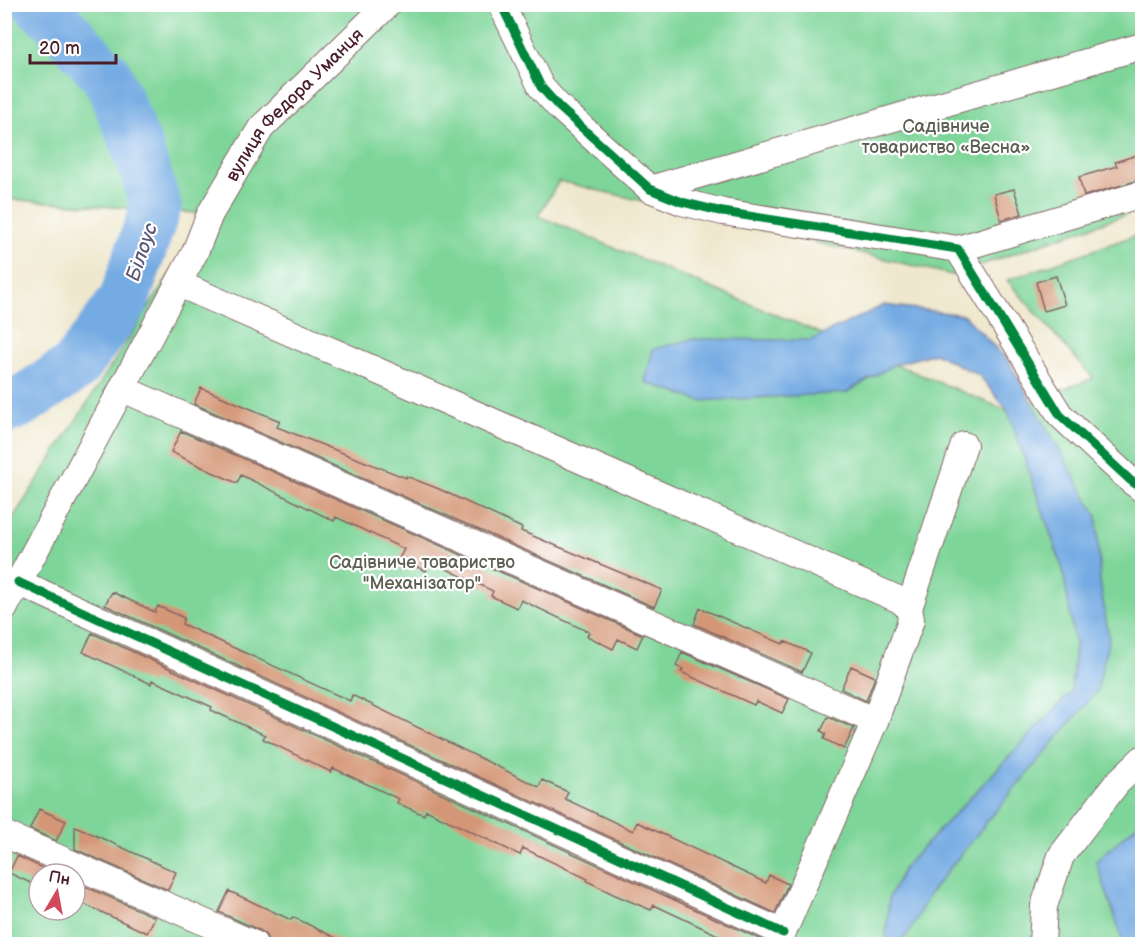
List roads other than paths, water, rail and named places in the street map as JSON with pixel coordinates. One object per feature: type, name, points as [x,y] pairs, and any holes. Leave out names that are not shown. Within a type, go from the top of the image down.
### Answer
[{"type":"street","name":"вулиця Федора Уманця","points":[[4,609],[195,252],[210,214],[261,128],[388,4]]},
{"type":"street","points":[[501,4],[541,87],[559,107],[650,189],[682,202],[723,212],[958,249],[1143,194]]},
{"type":"street","points":[[650,189],[1143,46]]},
{"type":"street","points":[[958,249],[1059,415],[1130,480],[1143,489]]},
{"type":"street","points":[[178,284],[900,600],[909,608]]},
{"type":"street","points":[[123,389],[875,721]]},
{"type":"street","points":[[18,582],[781,939],[875,721],[911,620],[909,608],[964,445]]},
{"type":"street","points":[[1042,945],[1044,906],[1061,856],[1117,783],[1143,759]]},
{"type":"street","points":[[4,834],[254,945]]},
{"type":"water","points":[[884,305],[964,315],[1009,362],[1097,516],[1100,581],[1109,639],[1097,691],[930,893],[910,931],[900,944],[893,944],[886,935],[889,897],[905,866],[1071,692],[1075,645],[1063,570],[1008,411],[980,376],[935,353],[893,365],[846,393],[700,401],[645,382],[653,349],[693,339],[811,340]]},
{"type":"water","points":[[1142,820],[1142,944],[1124,944],[1096,861]]},
{"type":"waterway","name":"Білоус","points":[[4,409],[19,403],[75,367],[124,300],[156,206],[136,144],[107,76],[52,16],[38,4]]},
{"type":"park label","name":"Садівниче товариство «Весна»","points":[[946,136]]},
{"type":"park label","name":"Садівниче товариство \"Механізатор\"","points":[[422,572]]}]
